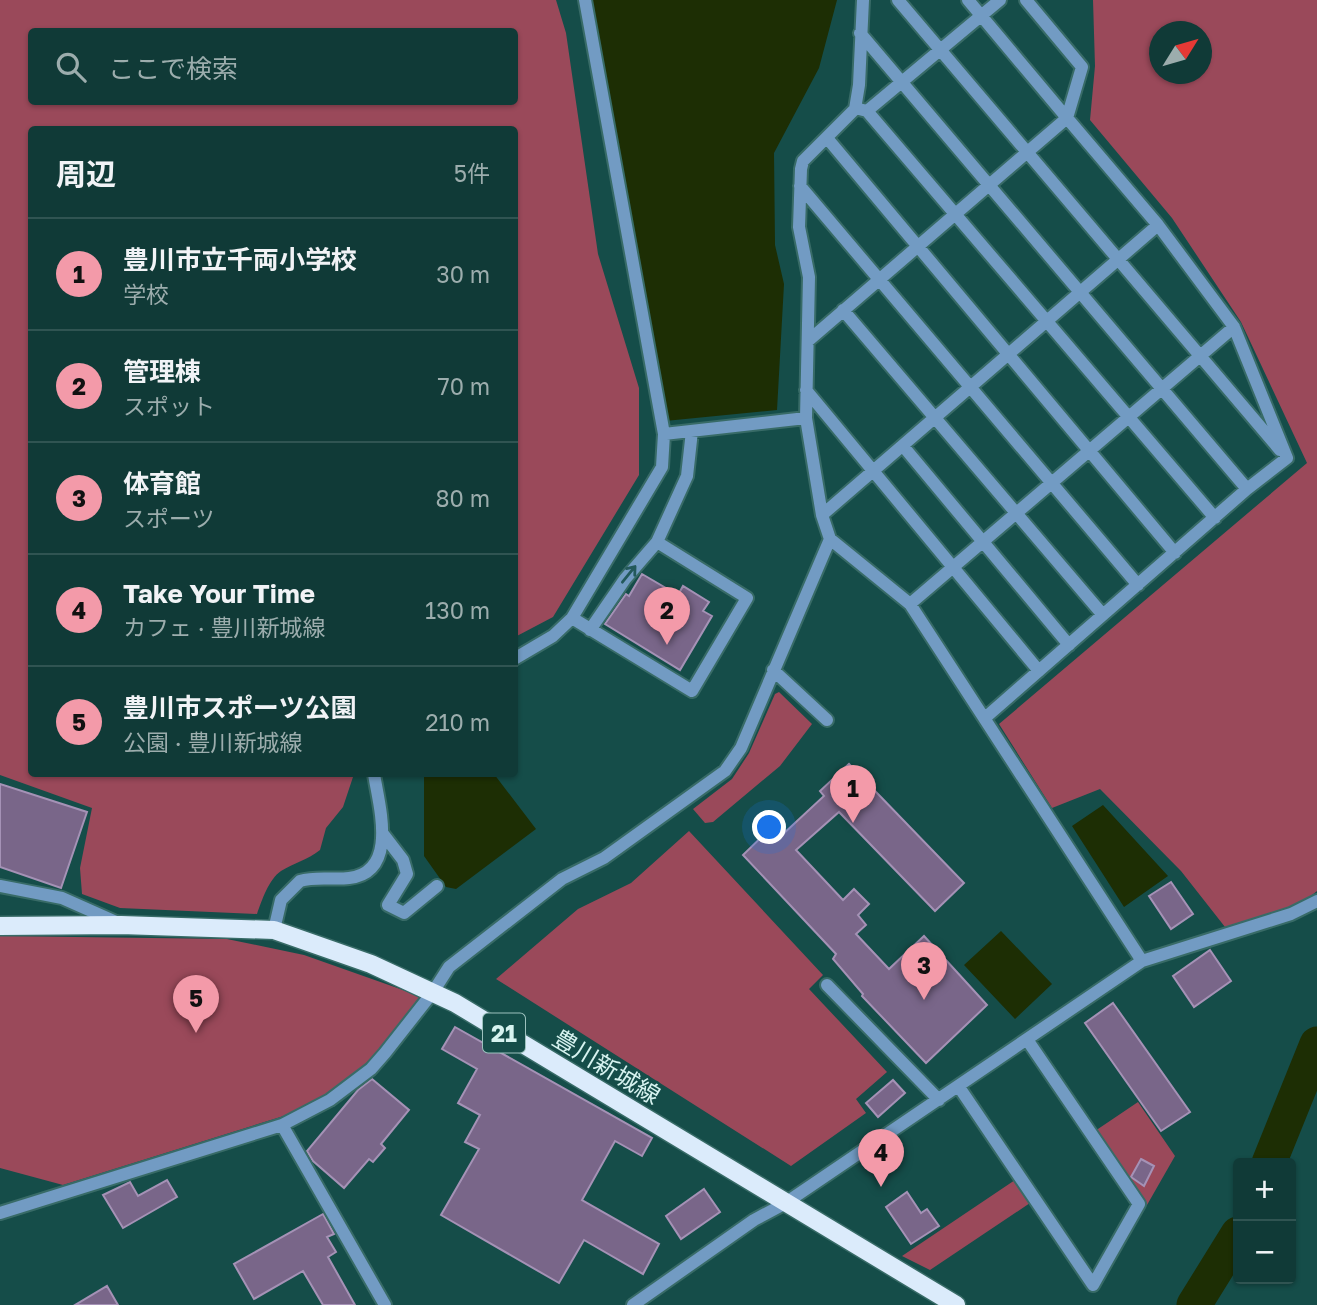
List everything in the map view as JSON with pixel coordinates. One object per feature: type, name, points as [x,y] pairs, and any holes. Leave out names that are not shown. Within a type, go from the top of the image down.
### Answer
[{"type":"main road","name":"豊川新城線","points":[[0,926],[121,925],[274,930],[371,964],[433,992],[956,1305]]},
{"type":"street","points":[[518,657],[554,636],[572,618],[662,467],[664,434],[585,0]]},
{"type":"street","points":[[863,0],[859,85],[861,110],[955,214],[1215,518]]},
{"type":"street","points":[[898,0],[1287,458]]},
{"type":"street","points":[[968,0],[1158,225],[1234,327],[1287,458]]},
{"type":"street","points":[[1000,0],[902,82],[861,110],[803,161],[799,227],[809,277],[806,418],[822,515],[830,539],[910,604],[986,717],[1142,961]]},
{"type":"street","points":[[808,341],[1068,118],[1082,67],[1026,0]]},
{"type":"street","points":[[860,33],[1247,489]]},
{"type":"street","points":[[827,138],[1175,553]]},
{"type":"street","points":[[800,186],[1138,585]]},
{"type":"street","points":[[822,515],[1158,225]]},
{"type":"street","points":[[843,310],[1103,615]]},
{"type":"street","points":[[910,604],[1234,327]]},
{"type":"street","points":[[806,390],[1039,671]]},
{"type":"street","points":[[664,434],[806,418]]},
{"type":"street","points":[[590,630],[625,579],[657,542],[687,476],[692,430]]},
{"type":"street","points":[[903,446],[1069,645]]},
{"type":"street","points":[[986,717],[1247,489],[1287,458]]},
{"type":"street","points":[[0,1213],[282,1125],[330,1100],[371,1069],[433,992],[449,967],[562,879],[604,858],[725,771],[741,748],[830,539]]},
{"type":"street","points":[[572,618],[692,691],[747,598],[657,542]]},
{"type":"street","points":[[773,670],[827,720]]},
{"type":"street","points":[[274,930],[281,900],[288,890],[310,878],[363,874],[377,862],[383,834],[374,777]]},
{"type":"street","points":[[383,834],[403,860],[407,874],[388,905],[404,913],[437,886]]},
{"type":"street","points":[[0,886],[62,898],[121,925]]},
{"type":"street","points":[[633,1305],[754,1220],[784,1204],[1028,1041],[1142,961],[1291,914],[1317,901]]},
{"type":"street","points":[[827,985],[939,1100]]},
{"type":"street","points":[[959,1087],[1093,1285],[1139,1204],[1028,1041]]},
{"type":"street","points":[[282,1125],[385,1305]]},
{"type":"shaded area","points":[[0,0],[556,0],[566,33],[598,254],[639,388],[639,475],[553,617],[518,635],[518,126],[28,126],[28,777],[353,777],[343,807],[326,828],[320,850],[286,868],[273,879],[257,914],[120,908],[82,894],[80,868],[92,808],[0,775]]},
{"type":"shaded area","points":[[591,0],[837,0],[819,68],[774,153],[775,245],[784,284],[777,410],[665,421]]},
{"type":"shaded area","points":[[1093,0],[1317,0],[1317,891],[1301,904],[1225,927],[1181,871],[1100,789],[1052,808],[999,724],[1307,463],[1241,322],[1172,218],[1090,120],[1095,66]]},
{"type":"shaded area","points":[[779,692],[812,724],[780,766],[713,822],[705,823],[693,809],[732,779],[749,753],[775,694]]},
{"type":"shaded area","points":[[424,777],[496,777],[536,829],[456,889],[446,887],[424,856]]},
{"type":"shaded area","points":[[1103,805],[1168,876],[1124,907],[1072,826]]},
{"type":"shaded area","points":[[689,831],[823,975],[809,989],[887,1072],[856,1099],[866,1113],[791,1166],[496,979],[578,909],[631,883]]},
{"type":"shaded area","points":[[1001,931],[1052,984],[1015,1019],[964,965]]},
{"type":"shaded area","points":[[0,936],[227,939],[304,955],[420,996],[417,1004],[368,1062],[328,1095],[287,1115],[63,1185],[0,1168]]},
{"type":"shaded area","points":[[1138,1102],[1175,1156],[1147,1205],[1095,1131]]},
{"type":"shaded area","points":[[1015,1180],[1030,1203],[930,1270],[902,1256]]},
{"type":"building","points":[[642,574],[678,595],[683,586],[709,602],[703,611],[712,616],[680,670],[605,624],[626,594],[629,596]]},
{"type":"building","points":[[849,764],[964,883],[935,911],[839,812],[796,850],[843,900],[854,889],[869,904],[858,915],[866,925],[856,934],[889,969],[924,936],[987,1005],[926,1063],[862,996],[833,959],[836,954],[743,855],[773,826],[782,835],[824,796],[820,791]]},
{"type":"building","points":[[0,784],[87,812],[61,888],[0,867]]},
{"type":"building","points":[[1171,882],[1193,914],[1171,929],[1149,896]]},
{"type":"building","points":[[1210,950],[1231,981],[1194,1007],[1173,976]]},
{"type":"building","points":[[1113,1003],[1190,1112],[1161,1131],[1085,1023]]},
{"type":"building","points":[[455,1027],[652,1138],[642,1156],[615,1141],[582,1200],[659,1244],[643,1274],[584,1240],[559,1283],[441,1215],[479,1149],[465,1142],[480,1115],[458,1103],[477,1069],[442,1049]]},
{"type":"building","points":[[372,1079],[409,1110],[381,1144],[385,1148],[373,1162],[369,1159],[344,1188],[313,1161],[307,1151],[358,1090]]},
{"type":"building","points":[[893,1080],[905,1093],[878,1117],[866,1103]]},
{"type":"building","points":[[1141,1159],[1154,1166],[1144,1186],[1131,1177]]},
{"type":"building","points":[[167,1180],[177,1197],[123,1228],[103,1195],[130,1182],[138,1196]]},
{"type":"building","points":[[704,1189],[720,1212],[681,1239],[666,1216]]},
{"type":"building","points":[[907,1192],[921,1213],[927,1209],[939,1226],[911,1244],[886,1207]]},
{"type":"building","points":[[323,1214],[334,1234],[327,1237],[336,1252],[328,1257],[355,1305],[323,1305],[303,1271],[254,1299],[234,1264]]},
{"type":"building","points":[[107,1286],[118,1305],[75,1305]]},
{"type":"waterway","points":[[1271,1158],[1317,1044]]},
{"type":"waterway","points":[[1194,1305],[1233,1242]]},
{"type":"place","name":"管理棟","points":[[667,645]]},
{"type":"place","name":"豊川市立千両小学校","points":[[853,823]]},
{"type":"place","name":"体育館","points":[[924,1000]]},
{"type":"place","name":"豊川市スポーツ公園","points":[[196,1033]]},
{"type":"place","name":"Take Your Time","points":[[881,1187]]}]
